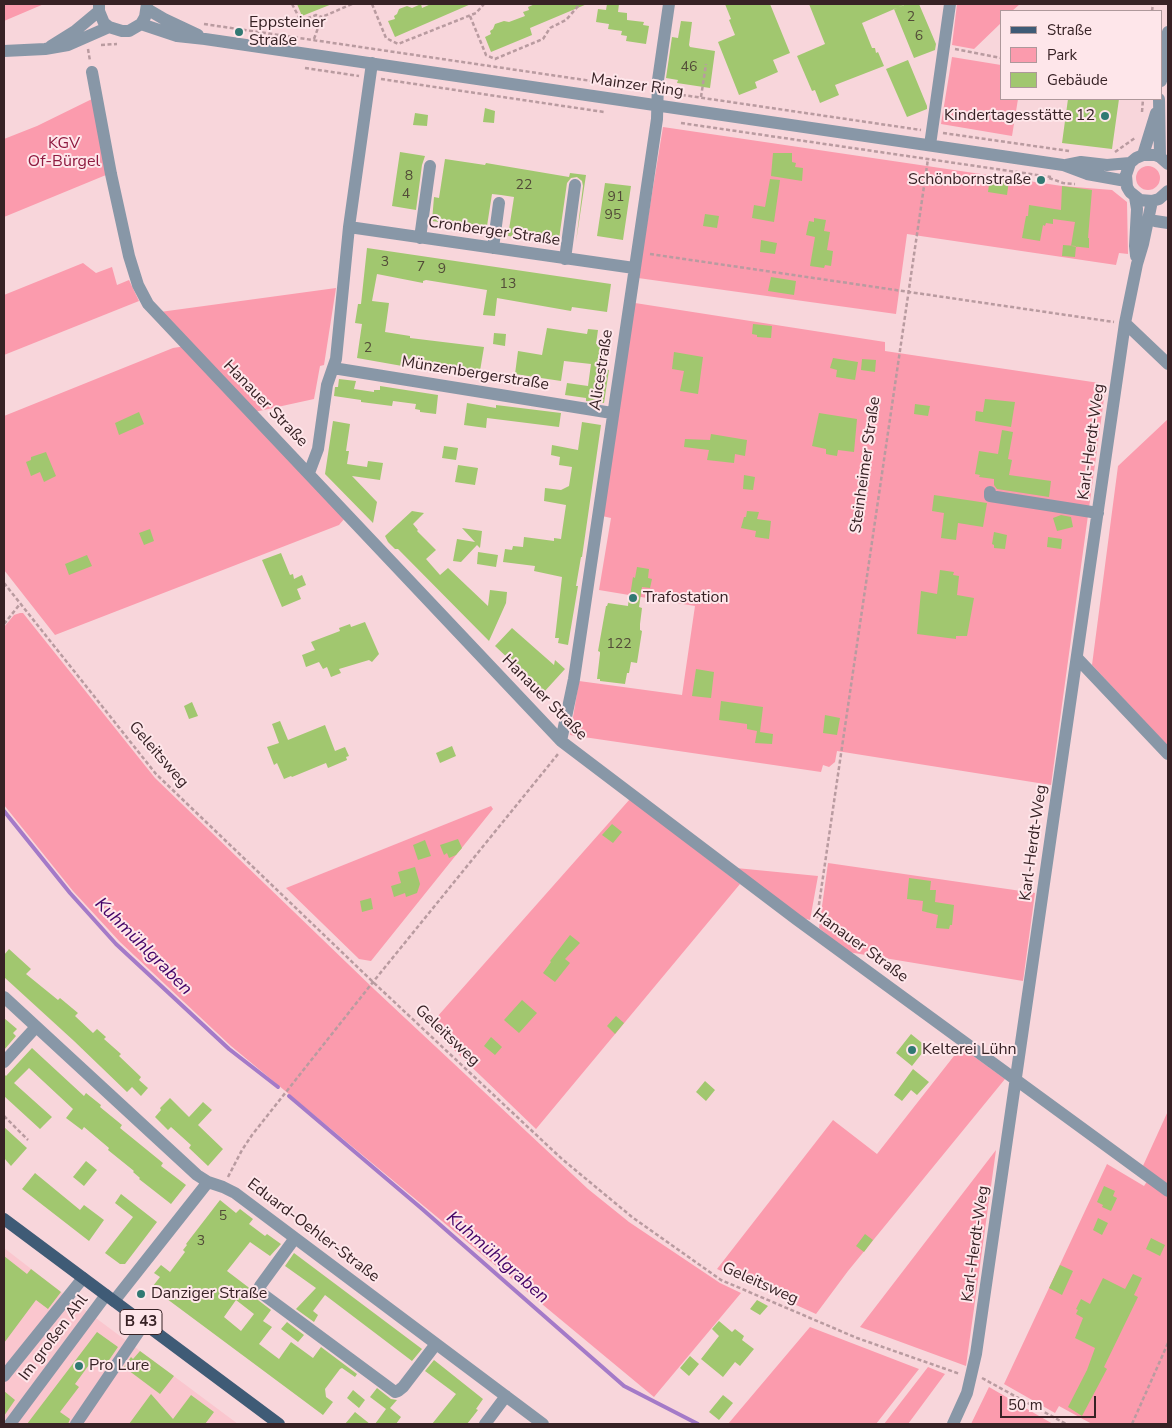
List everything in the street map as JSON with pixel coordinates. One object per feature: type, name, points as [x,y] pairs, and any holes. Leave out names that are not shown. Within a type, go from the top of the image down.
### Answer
[{"type":"main road","name":"B 43","points":[[4,1219],[279,1424]]},
{"type":"street","name":"Alicestraße","points":[[561,741],[574,679],[657,120],[657,91],[669,4]]},
{"type":"street","points":[[930,145],[950,4]]},
{"type":"street","points":[[45,49],[75,31],[99,7],[104,22],[109,27],[129,31],[141,24],[146,17],[147,6]]},
{"type":"street","name":"Mainzer Ring","points":[[147,6],[164,19],[205,38]]},
{"type":"street","name":"Mainzer Ring","points":[[141,24],[177,36],[205,38],[1063,165],[1087,174],[1126,181]]},
{"type":"street","points":[[4,51],[68,46],[109,27]]},
{"type":"street","points":[[1162,73],[1168,32]]},
{"type":"street","points":[[309,473],[318,449],[327,385],[337,351],[350,227],[372,63]]},
{"type":"street","name":"Hanauer Straße","points":[[92,72],[111,174],[134,274],[143,295],[154,311],[561,741],[780,908],[1168,1191]]},
{"type":"street","points":[[1143,155],[1159,104]]},
{"type":"street","points":[[1159,104],[1164,160],[1149,154],[1136,158],[1127,169],[1126,181],[1127,187],[1140,200],[1152,201],[1160,199],[1168,191]]},
{"type":"street","name":"Mainzer Ring","points":[[1063,165],[1081,162],[1107,166],[1130,163]]},
{"type":"street","points":[[420,238],[430,166]]},
{"type":"street","points":[[564,258],[575,186]]},
{"type":"street","name":"Karl-Herdt-Weg","points":[[1135,196],[1137,209],[1135,246],[1137,264]]},
{"type":"street","name":"Karl-Herdt-Weg","points":[[953,1424],[962,1407],[972,1375],[1126,323],[1137,264],[1152,201]]},
{"type":"street","points":[[492,248],[500,203]]},
{"type":"street","name":"Cronberger Straße","points":[[350,227],[634,268]]},
{"type":"street","points":[[1126,323],[1168,364]]},
{"type":"street","name":"Münzenbergerstraße","points":[[333,368],[612,413]]},
{"type":"street","points":[[990,492],[990,496],[1098,513]]},
{"type":"street","points":[[1077,658],[1168,754]]},
{"type":"street","name":"Eduard-Oehler-Straße","points":[[4,997],[197,1175],[208,1182],[235,1193],[543,1424]]},
{"type":"street","points":[[4,1062],[36,1027]]},
{"type":"street","points":[[110,1298],[208,1182]]},
{"type":"street","points":[[295,1238],[260,1286],[260,1290],[264,1295],[395,1392],[403,1387],[436,1344]]},
{"type":"street","points":[[4,1376],[83,1278]]},
{"type":"street","name":"Im großen Ahl","points":[[10,1424],[110,1298]]},
{"type":"street","points":[[76,1424],[144,1324]]},
{"type":"street","points":[[485,1424],[506,1396]]},
{"type":"path","points":[[292,4],[300,21],[316,15],[322,16],[352,4]]},
{"type":"path","points":[[372,4],[386,38],[398,44],[470,16],[479,11],[484,4]]},
{"type":"path","points":[[470,16],[486,56],[499,58],[543,39],[550,28],[566,20],[580,4]]},
{"type":"path","points":[[314,39],[322,16]]},
{"type":"path","points":[[213,25],[1070,152]]},
{"type":"path","points":[[80,50],[124,43]]},
{"type":"path","points":[[396,51],[398,44]]},
{"type":"path","points":[[944,47],[1000,58]]},
{"type":"path","points":[[490,66],[491,58]]},
{"type":"path","points":[[701,97],[706,64]]},
{"type":"path","points":[[302,67],[609,112]]},
{"type":"path","points":[[657,120],[1048,177],[1063,183],[1079,184]]},
{"type":"path","points":[[1114,152],[1140,134],[1149,135]]},
{"type":"path","name":"Steinheimer Straße","points":[[815,932],[930,145]]},
{"type":"path","points":[[637,252],[1126,323]]},
{"type":"path","name":"Geleitsweg","points":[[4,582],[156,774],[373,982],[562,1159],[632,1217],[721,1280],[857,1338],[956,1373],[972,1375],[986,1380],[1066,1424]]},
{"type":"path","points":[[4,624],[20,604]]},
{"type":"path","points":[[223,1187],[248,1142],[373,982],[559,752],[561,741]]},
{"type":"path","points":[[4,1116],[28,1140]]},
{"type":"path","points":[[1132,1424],[1168,1343]]},
{"type":"shaded area","points":[[4,1248],[65,1295],[238,1424],[4,1424]]},
{"type":"green space","points":[[4,4],[44,4],[4,21]]},
{"type":"green space","points":[[957,4],[1020,4],[1013,10],[1000,10],[1000,24],[974,49],[952,45]]},
{"type":"green space","points":[[952,57],[1000,65],[1000,100],[1018,100],[1012,136],[941,124]]},
{"type":"green space","name":"KGV Of-Bürgel","points":[[92,99],[106,175],[4,217],[4,139],[37,126]]},
{"type":"green space","points":[[663,127],[1062,186],[1112,190],[1127,202],[1128,254],[1119,253],[1116,265],[907,234],[896,314],[638,278]]},
{"type":"green space","points":[[1148,166],[1153,167],[1159,173],[1159,183],[1153,189],[1148,190],[1143,189],[1137,183],[1136,178],[1137,173],[1143,167]]},
{"type":"green space","points":[[83,263],[96,273],[112,267],[117,285],[129,280],[139,301],[4,355],[4,295]]},
{"type":"green space","points":[[336,288],[324,365],[320,366],[314,399],[250,413],[345,518],[339,525],[55,635],[4,570],[4,416],[173,348],[192,345],[160,312]]},
{"type":"green space","points":[[635,303],[885,342],[885,351],[1106,384],[1051,785],[837,751],[835,762],[829,767],[823,765],[821,772],[570,735],[579,681],[682,695],[695,606],[599,590],[611,518],[602,516]]},
{"type":"green space","points":[[1168,419],[1168,746],[1092,665],[1118,466]]},
{"type":"green space","points":[[23,613],[155,778],[375,990],[588,1189],[629,1222],[720,1283],[741,1293],[654,1397],[231,1046],[120,942],[73,891],[4,805],[4,627],[14,615]]},
{"type":"green space","points":[[630,799],[740,884],[536,1129],[429,1026]]},
{"type":"green space","points":[[491,806],[493,809],[371,961],[359,959],[286,888]]},
{"type":"green space","points":[[828,863],[1035,893],[1023,981],[848,952],[819,928]]},
{"type":"green space","points":[[736,868],[818,876],[810,920],[803,918]]},
{"type":"green space","points":[[961,1047],[1005,1079],[848,1271],[816,1314],[717,1269],[833,1120],[877,1154]]},
{"type":"green space","points":[[1168,1111],[1168,1188],[1142,1168]]},
{"type":"green space","points":[[996,1150],[966,1366],[860,1327]]},
{"type":"green space","points":[[1107,1164],[1144,1186],[1148,1180],[1168,1195],[1168,1424],[1092,1424],[1059,1406],[1055,1413],[1004,1384]]},
{"type":"green space","points":[[810,1327],[919,1369],[876,1424],[728,1424]]},
{"type":"green space","points":[[928,1367],[945,1374],[908,1424],[884,1424]]},
{"type":"green space","points":[[989,1387],[1053,1424],[971,1424]]},
{"type":"building","points":[[297,4],[332,4],[302,16]]},
{"type":"building","points":[[421,4],[422,8],[431,4],[471,4],[395,37],[388,21],[395,19],[394,16],[399,9],[407,6],[412,8]]},
{"type":"building","points":[[535,4],[587,4],[530,28],[532,35],[491,52],[485,37],[491,34],[490,31],[495,24],[504,21],[509,22],[525,16],[523,12],[529,10],[528,7]]},
{"type":"building","points":[[607,4],[619,4],[618,12],[627,13],[627,20],[644,22],[643,25],[649,26],[646,44],[626,41],[627,36],[621,35],[622,31],[608,29],[609,24],[596,22],[598,9],[606,10]]},
{"type":"building","points":[[725,4],[770,4],[790,53],[773,60],[778,72],[755,82],[757,88],[739,95],[718,42],[735,35]]},
{"type":"building","points":[[809,4],[906,4],[862,23],[872,48],[875,48],[876,53],[878,52],[884,66],[835,85],[839,95],[820,103],[815,90],[812,91],[797,56],[825,44]]},
{"type":"building","points":[[907,4],[919,4],[936,44],[935,50],[914,58],[894,9]]},
{"type":"building","points":[[681,21],[692,22],[690,47],[715,51],[710,88],[677,83],[678,80],[666,78],[672,37],[678,38]]},
{"type":"building","points":[[908,60],[927,109],[907,117],[886,69]]},
{"type":"building","points":[[1068,100],[1119,100],[1112,149],[1062,143]]},
{"type":"building","points":[[485,108],[495,111],[494,123],[483,122]]},
{"type":"building","points":[[415,113],[428,115],[427,126],[413,125]]},
{"type":"building","points":[[400,152],[425,156],[416,210],[392,206]]},
{"type":"building","points":[[773,153],[792,153],[792,162],[796,163],[795,167],[803,168],[802,181],[771,176]]},
{"type":"building","points":[[445,159],[485,165],[486,163],[569,177],[570,173],[586,175],[576,242],[583,186],[582,181],[577,177],[571,178],[567,183],[559,239],[521,235],[521,238],[508,236],[514,197],[501,195],[492,194],[487,226],[432,221],[434,197],[439,198]]},
{"type":"building","points":[[990,177],[1009,180],[1007,195],[988,192]]},
{"type":"building","points":[[770,179],[780,180],[774,222],[752,218],[754,205],[765,207]]},
{"type":"building","points":[[605,183],[631,186],[623,240],[597,236]]},
{"type":"building","points":[[1062,186],[1092,190],[1088,238],[1089,248],[1071,246],[1075,222],[1053,219],[1053,224],[1046,223],[1045,226],[1043,225],[1040,241],[1022,238],[1029,205],[1061,210]]},
{"type":"building","points":[[705,214],[719,216],[717,228],[703,226]]},
{"type":"building","points":[[814,218],[826,220],[824,231],[830,232],[827,250],[833,251],[831,266],[825,265],[824,268],[810,266],[815,237],[806,235],[809,221],[814,222]]},
{"type":"building","points":[[761,240],[777,243],[775,254],[760,252]]},
{"type":"building","points":[[1063,245],[1076,246],[1075,257],[1062,256]]},
{"type":"building","points":[[367,248],[611,284],[607,312],[572,307],[571,311],[497,298],[495,316],[483,315],[487,290],[426,280],[423,283],[377,274],[372,301],[389,303],[385,332],[410,336],[410,338],[484,347],[480,371],[445,366],[445,371],[357,358],[362,324],[355,323],[358,304],[361,304]]},
{"type":"building","points":[[771,277],[796,281],[794,295],[768,291]]},
{"type":"building","points":[[753,324],[772,326],[771,338],[757,337],[757,335],[752,334]]},
{"type":"building","points":[[547,328],[587,334],[588,329],[598,330],[596,344],[606,346],[603,369],[609,370],[604,403],[586,401],[586,398],[565,395],[567,383],[588,386],[591,364],[564,361],[561,381],[515,374],[518,351],[542,355]]},
{"type":"building","points":[[494,333],[506,334],[505,346],[493,344]]},
{"type":"building","points":[[674,352],[703,357],[698,394],[680,391],[684,371],[672,369]]},
{"type":"building","points":[[833,358],[858,362],[855,380],[836,377],[837,370],[830,368]]},
{"type":"building","points":[[862,359],[876,360],[875,372],[861,370]]},
{"type":"building","points":[[339,379],[356,381],[354,389],[374,392],[374,390],[380,390],[380,386],[438,395],[436,414],[420,412],[420,410],[415,409],[416,404],[393,401],[392,406],[334,396],[335,387],[338,387]]},
{"type":"building","points":[[985,399],[1015,402],[1011,427],[975,421],[976,411],[983,412]]},
{"type":"building","points":[[467,403],[496,408],[496,405],[561,413],[559,427],[487,418],[486,428],[464,425]]},
{"type":"building","points":[[915,404],[930,406],[928,416],[914,414]]},
{"type":"building","points":[[139,412],[144,424],[119,435],[115,423]]},
{"type":"building","points":[[819,413],[857,419],[854,452],[838,450],[837,456],[826,454],[826,449],[812,446]]},
{"type":"building","points":[[333,421],[350,424],[346,451],[349,451],[347,464],[367,467],[368,461],[383,463],[380,480],[352,476],[377,502],[373,523],[325,474]]},
{"type":"building","points":[[582,422],[601,425],[568,645],[558,643],[559,638],[555,638],[562,577],[534,571],[535,566],[503,562],[505,549],[512,550],[513,546],[523,547],[524,537],[554,541],[554,538],[561,539],[566,505],[544,501],[545,488],[561,490],[569,486],[572,467],[559,465],[560,457],[551,455],[552,445],[578,450]]},
{"type":"building","points":[[1002,430],[1013,432],[1008,459],[1012,460],[1009,475],[1051,481],[1049,497],[997,489],[994,485],[994,479],[979,477],[980,475],[975,474],[979,451],[998,454]]},
{"type":"building","points":[[711,434],[747,440],[745,456],[735,454],[734,463],[707,460],[709,450],[684,447],[685,439],[710,440]]},
{"type":"building","points":[[444,446],[458,448],[456,460],[442,458]]},
{"type":"building","points":[[46,452],[56,476],[44,482],[40,472],[31,476],[26,462],[31,460],[31,457]]},
{"type":"building","points":[[458,465],[478,468],[475,485],[455,482]]},
{"type":"building","points":[[744,475],[755,477],[753,490],[743,489]]},
{"type":"building","points":[[934,495],[987,503],[983,527],[958,523],[956,540],[941,538],[944,513],[932,511]]},
{"type":"building","points":[[412,511],[424,513],[413,524],[417,531],[436,550],[426,559],[440,575],[448,568],[488,606],[490,590],[507,592],[506,603],[489,641],[398,549],[395,549],[388,542],[385,536]]},
{"type":"building","points":[[747,511],[759,512],[757,519],[771,521],[769,539],[755,537],[756,531],[741,528]]},
{"type":"building","points":[[1061,515],[1071,517],[1073,527],[1057,531],[1053,518]]},
{"type":"building","points":[[462,528],[482,531],[480,548],[477,545],[461,562],[453,561],[457,539],[475,542]]},
{"type":"building","points":[[150,529],[154,541],[144,545],[139,533]]},
{"type":"building","points":[[994,532],[1007,535],[1005,549],[994,548],[992,544]]},
{"type":"building","points":[[1048,537],[1062,539],[1061,549],[1047,547]]},
{"type":"building","points":[[478,552],[498,555],[496,567],[477,564]]},
{"type":"building","points":[[281,553],[290,575],[293,574],[294,579],[302,575],[306,585],[297,589],[301,599],[282,607],[262,560]]},
{"type":"building","points":[[87,555],[92,566],[69,575],[65,564]]},
{"type":"building","points":[[637,567],[649,569],[648,578],[652,579],[650,588],[642,587],[639,607],[642,608],[640,630],[642,631],[637,663],[631,662],[625,684],[600,681],[600,679],[597,679],[600,654],[598,651],[606,606],[608,603],[628,606],[633,577],[635,578]]},
{"type":"building","points":[[940,570],[954,572],[953,575],[959,576],[957,595],[974,598],[967,636],[956,636],[956,639],[917,634],[921,591],[937,594]]},
{"type":"building","points":[[365,622],[379,654],[372,662],[369,660],[339,669],[341,673],[331,677],[327,667],[323,669],[319,662],[306,667],[302,655],[315,650],[311,642],[340,631],[339,628],[350,624],[351,627]]},
{"type":"building","points":[[512,628],[554,665],[555,660],[565,669],[544,692],[495,646]]},
{"type":"building","points":[[696,669],[714,672],[711,698],[692,696]]},
{"type":"building","points":[[721,701],[763,707],[760,732],[773,734],[772,744],[755,743],[757,731],[747,729],[747,724],[719,720]]},
{"type":"building","points":[[192,702],[198,716],[189,719],[184,706]]},
{"type":"building","points":[[825,715],[840,718],[837,735],[823,733]]},
{"type":"building","points":[[280,721],[288,740],[325,725],[335,751],[345,747],[349,756],[346,757],[347,760],[328,768],[326,763],[284,779],[277,763],[274,765],[267,747],[279,743],[272,724]]},
{"type":"building","points":[[452,746],[456,756],[440,763],[436,753]]},
{"type":"building","points":[[612,824],[622,832],[613,843],[602,835]]},
{"type":"building","points":[[458,839],[462,848],[456,855],[449,858],[447,853],[444,855],[440,845]]},
{"type":"building","points":[[425,840],[431,856],[418,860],[413,845]]},
{"type":"building","points":[[415,867],[420,884],[417,893],[406,897],[405,893],[394,897],[391,886],[401,883],[398,872]]},
{"type":"building","points":[[909,878],[931,881],[930,890],[936,890],[935,902],[954,905],[952,925],[950,925],[949,929],[936,928],[938,915],[922,911],[923,901],[907,899]]},
{"type":"building","points":[[371,898],[373,909],[362,912],[360,901]]},
{"type":"building","points":[[570,935],[580,943],[565,959],[570,963],[555,982],[543,973]]},
{"type":"building","points":[[9,949],[31,969],[26,974],[58,1000],[60,998],[78,1013],[75,1016],[93,1033],[97,1029],[106,1037],[104,1039],[121,1054],[119,1056],[141,1077],[139,1080],[148,1088],[141,1096],[132,1087],[127,1092],[4,977],[4,955]]},
{"type":"building","points":[[522,1000],[537,1013],[519,1033],[504,1020]]},
{"type":"building","points":[[616,1016],[624,1023],[615,1034],[607,1026]]},
{"type":"building","points":[[4,1018],[17,1029],[13,1033],[16,1036],[4,1050]]},
{"type":"building","name":"Kelterei Lühn","points":[[911,1034],[927,1047],[912,1066],[896,1053]]},
{"type":"building","points":[[491,1037],[502,1047],[495,1055],[484,1046]]},
{"type":"building","points":[[32,1048],[84,1096],[86,1093],[101,1105],[100,1107],[122,1125],[120,1128],[163,1163],[161,1166],[186,1185],[171,1204],[139,1179],[134,1171],[84,1127],[82,1130],[66,1118],[73,1109],[29,1068],[14,1083],[52,1117],[40,1129],[4,1096],[4,1074],[6,1076]]},
{"type":"building","points":[[913,1069],[929,1082],[917,1095],[911,1090],[902,1101],[894,1095]]},
{"type":"building","points":[[705,1081],[715,1090],[706,1101],[696,1092]]},
{"type":"building","points":[[170,1098],[189,1117],[203,1102],[212,1110],[198,1125],[223,1149],[208,1166],[189,1148],[191,1145],[171,1127],[168,1130],[155,1117],[161,1110],[160,1108]]},
{"type":"building","points":[[4,1127],[27,1148],[11,1166],[4,1158]]},
{"type":"building","points":[[86,1161],[97,1170],[84,1186],[73,1177]]},
{"type":"building","points":[[35,1173],[80,1210],[84,1205],[104,1220],[89,1241],[22,1189]]},
{"type":"building","points":[[1104,1186],[1115,1191],[1113,1196],[1117,1198],[1111,1211],[1102,1207],[1103,1205],[1097,1202]]},
{"type":"building","points":[[121,1194],[157,1222],[125,1264],[120,1264],[105,1253],[133,1217],[115,1203]]},
{"type":"building","points":[[220,1200],[236,1213],[240,1209],[253,1219],[249,1224],[265,1236],[267,1234],[281,1244],[270,1256],[250,1242],[227,1271],[252,1290],[258,1300],[271,1310],[263,1321],[272,1327],[259,1344],[279,1359],[291,1342],[313,1358],[321,1347],[357,1374],[355,1377],[342,1368],[340,1369],[325,1389],[326,1397],[333,1402],[323,1415],[159,1293],[153,1286],[160,1277],[154,1273],[161,1265],[170,1272],[185,1252],[183,1250]],"holes":[[[236,1300],[254,1314],[241,1331],[224,1317]]]},
{"type":"building","points":[[1098,1218],[1108,1223],[1102,1235],[1093,1230]]},
{"type":"building","points":[[865,1234],[873,1240],[864,1252],[856,1246]]},
{"type":"building","points":[[1151,1238],[1165,1245],[1160,1256],[1146,1249]]},
{"type":"building","points":[[294,1253],[422,1349],[412,1361],[325,1295],[313,1311],[318,1315],[314,1322],[296,1309],[316,1288],[285,1266]]},
{"type":"building","points":[[4,1256],[27,1274],[31,1269],[61,1292],[48,1309],[36,1300],[4,1343]]},
{"type":"building","points":[[1060,1265],[1073,1271],[1062,1295],[1049,1288]]},
{"type":"building","points":[[1133,1274],[1142,1278],[1134,1295],[1138,1297],[1104,1367],[1107,1369],[1082,1416],[1068,1407],[1087,1370],[1095,1348],[1075,1338],[1083,1318],[1076,1314],[1078,1310],[1076,1309],[1081,1299],[1090,1304],[1103,1278],[1125,1289]]},
{"type":"building","points":[[757,1300],[768,1306],[760,1315],[750,1309]]},
{"type":"building","points":[[719,1321],[732,1332],[735,1329],[744,1336],[742,1340],[754,1349],[740,1366],[735,1362],[723,1377],[701,1359],[719,1336],[712,1329]]},
{"type":"building","points":[[287,1322],[304,1335],[298,1342],[281,1329]]},
{"type":"building","points":[[97,1332],[118,1347],[105,1366],[94,1358],[75,1384],[79,1387],[60,1412],[70,1419],[68,1424],[27,1424]]},
{"type":"building","points":[[140,1351],[174,1376],[160,1394],[124,1367],[131,1357],[133,1359]]},
{"type":"building","points":[[690,1356],[699,1364],[689,1376],[680,1368]]},
{"type":"building","points":[[434,1360],[483,1399],[476,1409],[478,1410],[467,1424],[432,1424],[456,1394],[425,1371]]},
{"type":"building","points":[[377,1388],[391,1399],[397,1400],[390,1408],[401,1417],[396,1424],[375,1424],[386,1409],[370,1397]]},
{"type":"building","points":[[353,1390],[365,1400],[359,1408],[347,1398]]},
{"type":"building","points":[[4,1391],[15,1400],[4,1416]]},
{"type":"building","points":[[151,1394],[173,1419],[191,1395],[214,1412],[205,1424],[129,1424]]},
{"type":"building","points":[[723,1395],[733,1403],[719,1420],[709,1412]]},
{"type":"building","points":[[355,1412],[370,1424],[345,1424]]},
{"type":"waterway","name":"Kuhmühlgraben","points":[[4,811],[70,893],[116,944],[229,1049],[278,1087]]},
{"type":"waterway","name":"Kuhmühlgraben","points":[[289,1096],[421,1208],[624,1386],[698,1424]]},
{"type":"place","name":"Eppsteiner Straße","points":[[239,32]]},
{"type":"place","name":"Kindertagesstätte 12","points":[[1105,116]]},
{"type":"place","name":"Schönbornstraße","points":[[1041,180]]},
{"type":"place","name":"Trafostation","points":[[633,598]]},
{"type":"place","name":"Kelterei Lühn","points":[[912,1050]]},
{"type":"place","name":"Danziger Straße","points":[[141,1294]]},
{"type":"place","name":"Pro Lure","points":[[79,1366]]}]
